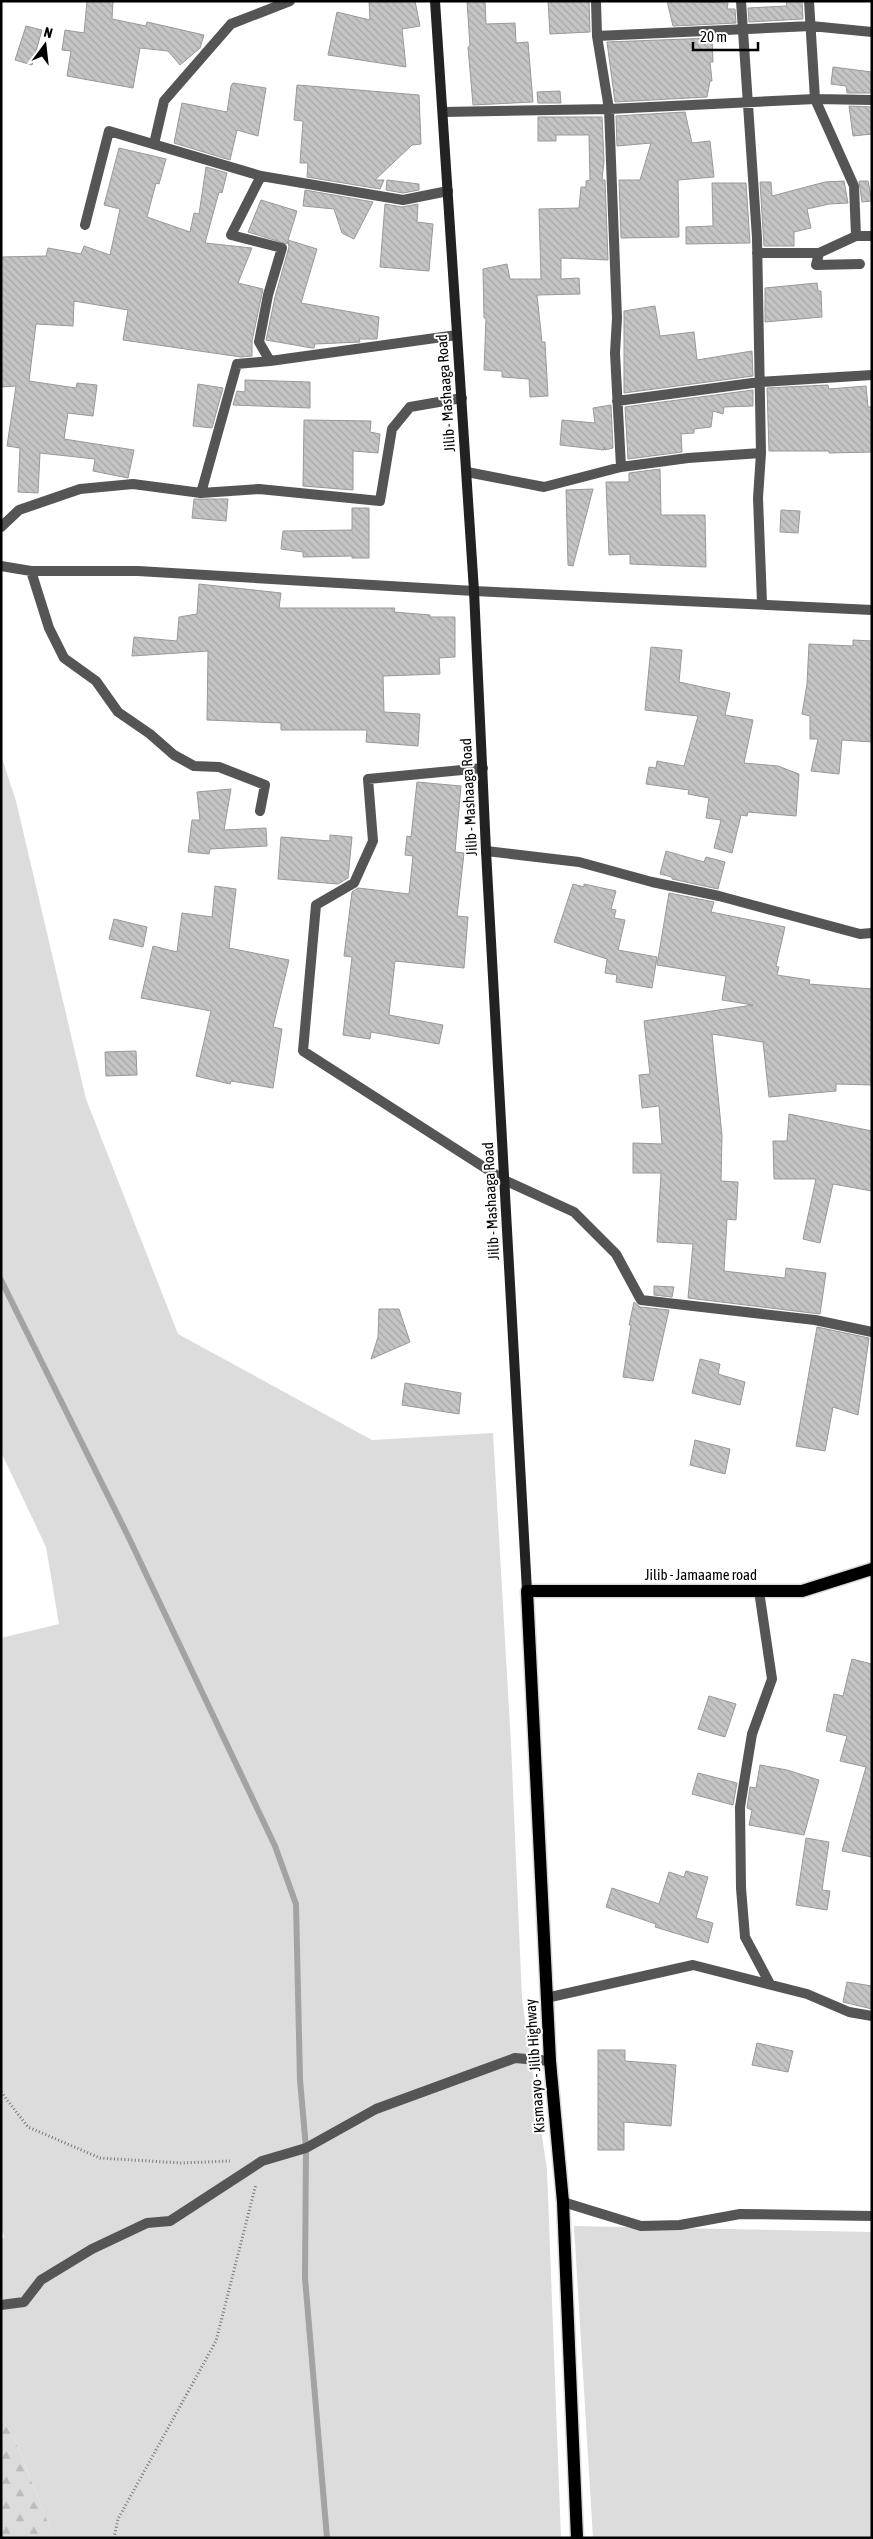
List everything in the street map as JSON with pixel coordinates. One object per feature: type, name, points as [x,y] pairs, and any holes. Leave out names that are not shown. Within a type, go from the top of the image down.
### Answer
[{"type":"main road","name":"Jilib - Mashaaga Road","points":[[435,1],[474,591],[486,851],[527,1591]]},
{"type":"main road","name":"Jilib - Jamaame road","points":[[527,1591],[802,1591],[872,1570]]},
{"type":"main road","name":"Kismaayo - Jilib Highway","points":[[527,1591],[546,1998],[563,2202],[577,2538]]},
{"type":"street","points":[[154,144],[164,101],[231,24],[290,1]]},
{"type":"street","points":[[596,1],[597,36],[609,109],[617,318],[615,353],[622,467]]},
{"type":"street","points":[[741,1],[750,103],[757,253],[761,453],[758,498],[762,603]]},
{"type":"street","points":[[810,1],[815,99],[854,186],[856,236]]},
{"type":"street","points":[[597,36],[811,26],[872,32]]},
{"type":"street","points":[[442,112],[609,109],[815,99],[872,100]]},
{"type":"street","points":[[85,225],[109,131],[261,176],[403,200],[448,191]]},
{"type":"street","points":[[261,176],[231,235],[282,248],[268,295],[259,342],[270,361]]},
{"type":"street","points":[[757,253],[819,253],[856,236],[872,236]]},
{"type":"street","points":[[819,253],[816,265],[860,264]]},
{"type":"street","points":[[201,493],[236,364],[457,335]]},
{"type":"street","points":[[617,401],[760,382],[872,375]]},
{"type":"street","points":[[1,527],[19,510],[80,489],[133,484],[201,493],[259,489],[380,501],[392,428],[410,407],[462,398]]},
{"type":"street","points":[[467,472],[544,487],[622,467],[688,458],[761,453]]},
{"type":"street","points":[[1,566],[31,571],[138,571],[474,591],[762,603],[872,610]]},
{"type":"street","points":[[31,571],[49,628],[64,658],[96,680],[118,712],[150,734],[174,755],[194,766],[219,767],[265,785],[260,811]]},
{"type":"street","points":[[482,768],[368,779],[373,841],[354,883],[316,905],[303,1051],[504,1180],[574,1212],[616,1254],[641,1300],[815,1320],[872,1332]]},
{"type":"street","points":[[486,851],[578,862],[652,882],[719,896],[860,934],[872,933]]},
{"type":"street","points":[[759,1591],[772,1678],[752,1734],[740,1807],[741,1888],[745,1937],[770,1984]]},
{"type":"street","points":[[546,1998],[694,1965],[807,1994],[849,2012],[872,2016]]},
{"type":"street","points":[[1,2305],[24,2302],[41,2280],[92,2249],[147,2223],[170,2221],[262,2161],[306,2148],[376,2109],[515,2058],[550,2061]]},
{"type":"street","points":[[563,2202],[642,2226],[680,2225],[740,2214],[872,2216]]},
{"type":"path","points":[[1,2092],[28,2127],[100,2158],[181,2162],[262,2161],[216,2341],[118,2519],[114,2538]]},
{"type":"green space","points":[[1,755],[16,801],[86,1099],[178,1334],[372,1440],[493,1433],[511,1744],[522,1999],[547,2170],[561,2538],[54,2538],[17,2445],[1,2417],[1,2240],[4,2237],[1,2225],[1,1638],[59,1624],[46,1547],[1,1452]]},
{"type":"green space","points":[[574,2226],[872,2232],[872,2538],[593,2538]]},
{"type":"green space","points":[[1,2417],[17,2445],[54,2538],[1,2538]]},
{"type":"building","points":[[87,1],[113,1],[112,19],[146,26],[147,22],[204,35],[200,48],[180,65],[168,51],[140,48],[133,88],[67,76],[71,51],[62,50],[65,30],[84,33]]},
{"type":"building","points":[[369,1],[415,1],[420,26],[402,29],[406,67],[328,55],[337,12],[370,20]]},
{"type":"building","points":[[467,1],[485,1],[486,24],[515,23],[516,43],[528,42],[533,102],[473,105],[468,47],[470,46]]},
{"type":"building","points":[[548,1],[589,1],[590,32],[550,34]]},
{"type":"building","points":[[667,1],[728,3],[727,9],[735,9],[736,23],[673,26]]},
{"type":"building","points":[[786,1],[802,1],[803,19],[749,22],[748,8],[787,6]]},
{"type":"building","points":[[26,26],[42,30],[32,65],[15,60]]},
{"type":"building","points":[[712,38],[713,62],[710,62],[712,81],[710,81],[707,97],[615,102],[607,42]]},
{"type":"building","points":[[833,67],[872,72],[872,93],[847,93],[846,86],[831,84]]},
{"type":"building","points":[[233,83],[266,88],[258,136],[237,130],[230,160],[174,143],[182,103],[227,112]]},
{"type":"building","points":[[297,85],[419,95],[421,144],[412,145],[375,180],[384,180],[380,189],[307,177],[308,163],[300,163],[303,121],[294,120]]},
{"type":"building","points":[[560,91],[561,103],[538,103],[537,92]]},
{"type":"building","points":[[849,106],[872,107],[872,134],[853,136]]},
{"type":"building","points":[[685,112],[692,143],[710,141],[714,177],[678,180],[679,237],[621,238],[619,180],[640,180],[651,143],[617,146],[616,116]]},
{"type":"building","points":[[538,117],[602,117],[604,161],[602,180],[605,180],[608,260],[561,258],[561,279],[579,278],[580,294],[537,295],[542,342],[545,342],[548,396],[530,397],[529,379],[502,377],[502,371],[484,370],[486,318],[484,318],[483,269],[507,264],[510,279],[541,279],[539,209],[579,208],[581,187],[586,187],[586,181],[590,180],[589,135],[556,135],[556,141],[538,141]]},
{"type":"building","points":[[119,148],[166,159],[159,184],[156,183],[147,217],[190,232],[194,213],[199,214],[206,167],[227,173],[222,193],[219,192],[205,243],[252,248],[238,283],[263,289],[252,341],[252,356],[241,357],[123,340],[128,310],[74,301],[73,326],[36,324],[29,381],[76,388],[77,383],[97,385],[93,416],[68,413],[64,439],[134,450],[128,478],[93,471],[95,459],[40,453],[38,493],[18,492],[20,448],[7,446],[16,386],[1,387],[1,257],[46,256],[48,248],[81,254],[84,246],[110,255],[120,209],[104,205]]},
{"type":"building","points":[[387,180],[419,184],[419,190],[403,193],[386,190]]},
{"type":"building","points":[[844,181],[848,203],[829,204],[807,209],[811,228],[794,232],[794,246],[764,246],[760,182],[771,182],[772,196],[825,182]]},
{"type":"building","points":[[859,181],[868,181],[872,201],[862,202]]},
{"type":"building","points":[[712,183],[746,183],[750,243],[686,244],[686,227],[713,226]]},
{"type":"building","points":[[305,190],[373,202],[354,239],[342,233],[334,209],[303,206]]},
{"type":"building","points":[[261,200],[297,211],[288,240],[317,249],[301,303],[379,317],[377,339],[359,339],[360,342],[315,344],[314,348],[266,340],[275,297],[289,247],[288,241],[287,244],[248,232]]},
{"type":"building","points":[[385,204],[402,207],[418,204],[417,222],[433,224],[429,271],[380,267]]},
{"type":"building","points":[[817,283],[818,291],[821,291],[822,317],[765,322],[765,288]]},
{"type":"building","points":[[655,306],[660,336],[694,332],[697,360],[752,351],[753,376],[624,393],[624,311]]},
{"type":"building","points":[[245,380],[310,382],[310,408],[233,405],[237,391],[245,392]]},
{"type":"building","points":[[198,384],[223,388],[212,428],[193,426]]},
{"type":"building","points":[[828,385],[829,389],[866,386],[868,407],[872,407],[872,452],[769,451],[767,388]]},
{"type":"building","points":[[753,390],[753,406],[724,407],[723,414],[713,411],[711,427],[694,429],[694,433],[681,434],[682,452],[628,459],[625,407]]},
{"type":"building","points":[[611,405],[613,448],[605,450],[604,447],[604,450],[560,445],[562,420],[595,423],[593,408]]},
{"type":"building","points":[[304,420],[371,421],[370,432],[380,434],[378,453],[353,451],[353,490],[303,486]]},
{"type":"building","points":[[660,469],[661,515],[705,515],[706,567],[630,564],[630,554],[609,555],[606,482],[629,482],[629,473]]},
{"type":"building","points":[[593,489],[573,566],[568,565],[566,490]]},
{"type":"building","points":[[194,499],[228,499],[226,521],[192,518]]},
{"type":"building","points":[[352,508],[369,508],[369,558],[352,558],[352,556],[303,557],[303,552],[281,549],[283,531],[352,530]]},
{"type":"building","points":[[781,510],[800,511],[798,533],[780,532]]},
{"type":"building","points":[[199,584],[281,593],[279,608],[395,608],[394,612],[430,615],[430,617],[455,617],[455,657],[439,658],[440,674],[383,676],[384,712],[420,714],[418,746],[366,742],[367,730],[281,730],[281,723],[207,720],[208,651],[132,656],[134,637],[177,641],[179,617],[197,614]]},
{"type":"building","points":[[853,640],[872,641],[872,742],[842,740],[839,774],[811,771],[818,739],[810,739],[810,716],[802,714],[807,684],[809,644],[853,646]]},
{"type":"building","points":[[651,647],[682,650],[679,682],[730,693],[725,715],[753,720],[744,763],[778,766],[799,774],[796,816],[748,812],[747,816],[741,815],[732,853],[714,848],[721,820],[706,818],[709,798],[688,794],[689,790],[646,784],[649,767],[656,768],[657,761],[684,766],[698,716],[645,710]]},
{"type":"building","points":[[417,782],[461,786],[455,852],[464,853],[457,916],[468,917],[464,968],[395,961],[389,1015],[443,1025],[439,1044],[371,1032],[370,1039],[343,1035],[352,957],[344,956],[352,892],[358,888],[409,894],[413,856],[405,855],[407,836],[411,837]]},
{"type":"building","points":[[231,789],[224,830],[266,828],[267,846],[210,849],[209,854],[188,852],[192,820],[200,820],[197,792]]},
{"type":"building","points":[[330,835],[352,837],[348,878],[338,884],[278,879],[281,837],[330,841]]},
{"type":"building","points":[[666,851],[704,862],[706,857],[725,862],[718,889],[672,879],[672,877],[660,874]]},
{"type":"building","points":[[573,884],[584,887],[584,884],[616,891],[611,909],[616,910],[614,918],[625,920],[618,950],[657,957],[652,988],[616,982],[617,975],[605,973],[607,959],[554,942]]},
{"type":"building","points":[[215,886],[236,889],[229,948],[289,960],[273,1027],[282,1029],[273,1088],[231,1081],[230,1084],[196,1076],[211,1011],[141,998],[153,946],[177,952],[182,913],[212,917]]},
{"type":"building","points":[[669,893],[714,902],[711,912],[785,927],[776,966],[779,967],[777,975],[810,980],[809,984],[872,989],[872,1085],[836,1084],[836,1091],[769,1097],[763,1042],[712,1034],[722,1136],[721,1181],[738,1182],[736,1220],[727,1219],[724,1271],[785,1278],[786,1268],[826,1273],[820,1314],[688,1298],[693,1244],[657,1242],[661,1173],[633,1173],[633,1143],[662,1144],[659,1106],[642,1108],[639,1075],[650,1074],[644,1021],[753,1005],[722,1000],[726,976],[657,965]]},
{"type":"building","points":[[114,919],[147,927],[143,947],[109,939]]},
{"type":"building","points":[[136,1051],[137,1075],[106,1076],[105,1052]]},
{"type":"building","points":[[789,1114],[872,1131],[872,1191],[833,1184],[820,1243],[803,1239],[816,1179],[774,1179],[773,1141],[787,1141]]},
{"type":"building","points":[[654,1286],[674,1287],[672,1297],[654,1295]]},
{"type":"building","points":[[634,1302],[640,1307],[669,1310],[653,1381],[623,1377],[631,1325],[629,1325]]},
{"type":"building","points":[[379,1309],[399,1309],[410,1342],[371,1359],[378,1337]]},
{"type":"building","points":[[817,1327],[869,1338],[858,1415],[833,1407],[825,1451],[796,1446]]},
{"type":"building","points":[[700,1359],[720,1364],[718,1374],[745,1382],[740,1405],[692,1393]]},
{"type":"building","points":[[405,1383],[461,1393],[459,1414],[402,1405]]},
{"type":"building","points":[[695,1440],[730,1449],[725,1474],[690,1465]]},
{"type":"building","points":[[852,1659],[872,1664],[872,1857],[842,1851],[866,1767],[840,1761],[847,1736],[826,1731],[834,1694],[843,1696]]},
{"type":"building","points":[[709,1696],[736,1704],[725,1737],[698,1729]]},
{"type":"building","points":[[760,1765],[787,1770],[819,1780],[804,1835],[749,1825],[752,1810],[747,1808],[750,1787],[756,1788]]},
{"type":"building","points":[[698,1773],[737,1783],[733,1805],[692,1794]]},
{"type":"building","points":[[806,1838],[829,1842],[822,1890],[830,1891],[827,1910],[796,1905]]},
{"type":"building","points":[[686,1871],[708,1877],[696,1918],[713,1923],[708,1943],[655,1927],[656,1924],[606,1907],[612,1888],[659,1904],[669,1872],[684,1877]]},
{"type":"building","points":[[847,1982],[872,1986],[872,2009],[843,2002]]},
{"type":"building","points":[[757,2043],[793,2051],[788,2072],[752,2065]]},
{"type":"building","points":[[598,2050],[625,2050],[625,2061],[676,2065],[671,2126],[624,2122],[624,2150],[598,2150]]},
{"type":"waterway","points":[[1,1280],[128,1536],[275,1846],[296,1904],[300,2080],[306,2148],[305,2278],[327,2538]]}]
